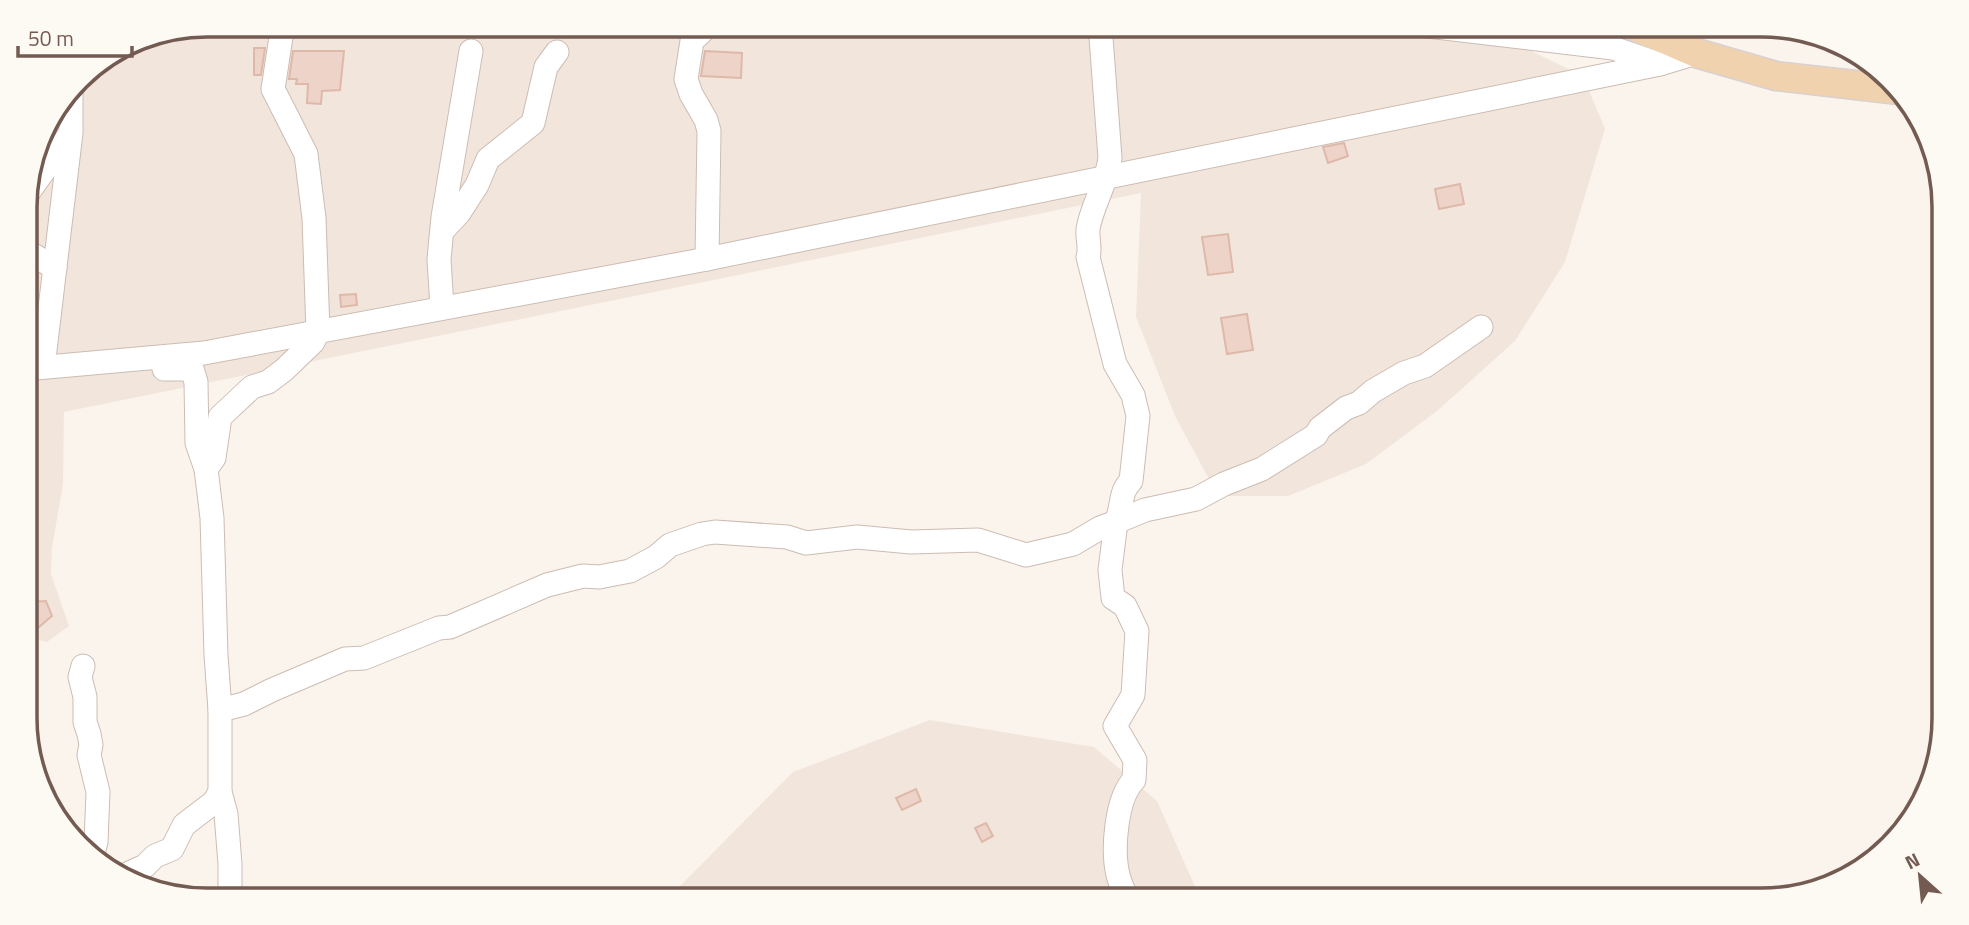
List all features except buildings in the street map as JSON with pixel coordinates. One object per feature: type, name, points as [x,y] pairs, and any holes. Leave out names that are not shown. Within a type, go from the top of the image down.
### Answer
[{"type":"main road","points":[[1662,37],[1696,53],[1776,76],[1883,88]]},
{"type":"street","points":[[206,470],[215,458],[220,417],[242,394],[252,387],[268,382],[290,365],[313,342],[318,332],[314,218],[306,155],[273,89],[281,37]]},
{"type":"street","points":[[696,37],[692,41],[686,79],[709,131],[707,259]]},
{"type":"street","points":[[1101,37],[1110,146],[1106,177],[1089,228],[1090,251],[1087,257],[1115,364],[1132,395],[1138,416],[1131,481],[1124,487],[1110,570],[1112,598],[1125,606],[1137,631],[1133,695],[1115,726],[1135,760],[1134,780],[1126,788],[1118,822],[1117,874],[1123,888]]},
{"type":"street","points":[[1520,37],[1613,48],[1660,64]]},
{"type":"street","points":[[442,309],[439,259],[471,51]]},
{"type":"street","points":[[443,230],[459,213],[478,185],[488,159],[533,123],[546,67],[557,52]]},
{"type":"street","points":[[37,368],[204,353],[707,259],[1660,64],[1696,53]]},
{"type":"street","points":[[37,354],[55,268],[71,133],[71,105]]},
{"type":"street","points":[[40,177],[71,133]]},
{"type":"street","points":[[37,257],[55,268]]},
{"type":"street","points":[[220,710],[244,704],[345,659],[364,658],[439,628],[450,627],[547,585],[583,576],[599,577],[630,571],[656,557],[670,545],[702,534],[715,532],[787,537],[806,543],[857,537],[911,542],[978,540],[1026,555],[1073,544],[1091,532],[1145,510],[1196,499],[1262,469],[1316,435],[1320,428],[1346,408],[1359,403],[1373,391],[1404,373],[1425,366],[1481,327]]},
{"type":"street","points":[[108,361],[150,372],[176,368],[192,369],[196,382],[197,443],[206,470],[212,518],[220,710],[220,792],[226,814],[230,888]]},
{"type":"street","points":[[83,666],[80,677],[85,697],[85,722],[98,792],[95,846]]},
{"type":"street","points":[[134,871],[145,866],[155,856],[172,849],[184,825],[214,802],[220,792]]},
{"type":"shaded area","points":[[196,37],[1460,37],[1525,48],[1583,76],[1605,129],[1565,262],[1515,341],[1437,411],[1366,464],[1288,496],[1218,496],[1175,416],[1136,317],[1141,193],[64,412],[63,484],[52,548],[51,574],[69,626],[47,642],[37,640],[37,196],[40,174],[54,132],[72,103],[87,87],[112,65],[132,54],[163,43]]},
{"type":"shaded area","points":[[930,720],[1094,747],[1157,801],[1196,888],[678,888],[793,772]]}]
